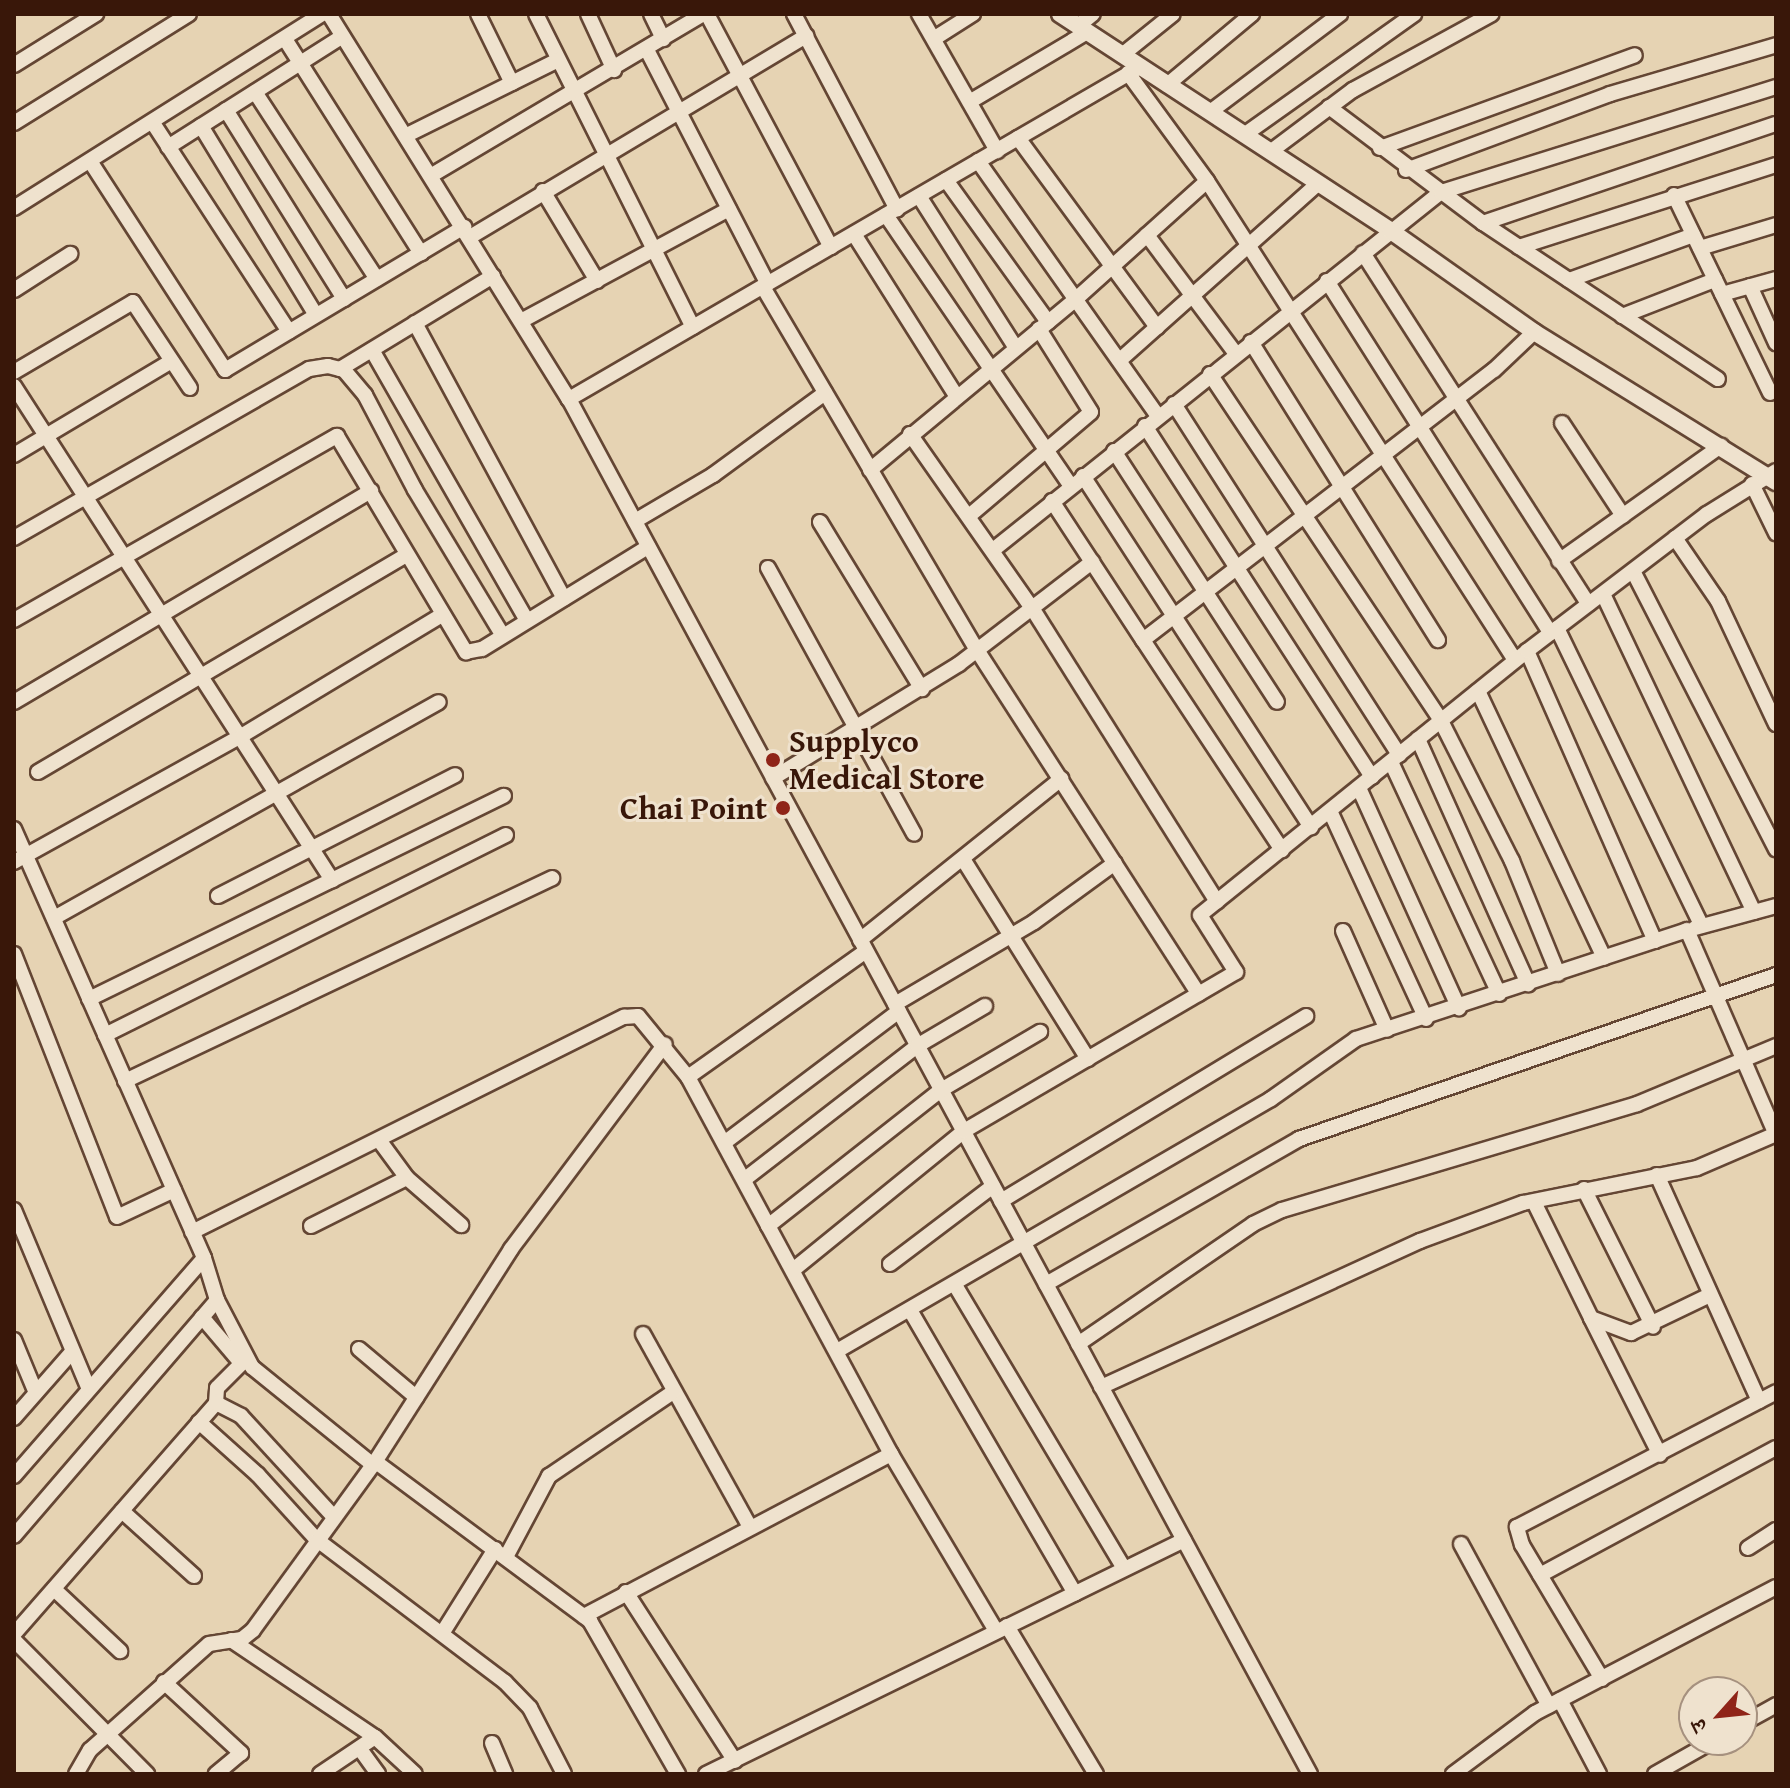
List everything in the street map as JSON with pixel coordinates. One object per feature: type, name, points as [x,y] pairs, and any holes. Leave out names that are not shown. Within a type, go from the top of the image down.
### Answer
[{"type":"street","points":[[14,65],[96,14]]},
{"type":"street","points":[[14,123],[189,14]]},
{"type":"street","points":[[14,208],[322,14]]},
{"type":"street","points":[[329,14],[569,399],[1310,1774]]},
{"type":"street","points":[[478,14],[512,83]]},
{"type":"street","points":[[536,14],[693,327]]},
{"type":"street","points":[[588,14],[614,70]]},
{"type":"street","points":[[651,14],[663,39]]},
{"type":"street","points":[[432,175],[705,14],[743,77],[831,247]]},
{"type":"street","points":[[794,14],[891,212],[989,371],[1071,486]]},
{"type":"street","points":[[919,14],[997,151]]},
{"type":"street","points":[[935,38],[973,14]]},
{"type":"street","points":[[1060,14],[1122,55],[1134,70],[1249,245],[1381,456],[1521,656],[1655,941]]},
{"type":"street","points":[[971,101],[1082,29],[1093,14]]},
{"type":"street","points":[[1122,55],[1173,14]]},
{"type":"street","points":[[1167,85],[1252,14]]},
{"type":"street","points":[[1210,112],[1340,14]]},
{"type":"street","points":[[1244,135],[1414,14]]},
{"type":"street","points":[[1270,152],[1329,107],[1492,14]]},
{"type":"street","points":[[90,161],[225,370],[421,253],[543,191],[606,152],[743,77],[806,36]]},
{"type":"street","points":[[168,147],[341,37]]},
{"type":"street","points":[[285,39],[421,253]]},
{"type":"street","points":[[1406,170],[1610,94],[1776,45]]},
{"type":"street","points":[[647,50],[765,286],[870,470],[977,650],[1199,994]]},
{"type":"street","points":[[1380,148],[1635,55]]},
{"type":"street","points":[[407,135],[558,60]]},
{"type":"street","points":[[1134,70],[1167,85],[1210,112],[1391,231],[1534,332],[1721,446],[1767,478],[1776,533]]},
{"type":"street","points":[[569,399],[1134,70]]},
{"type":"street","points":[[993,550],[1441,192],[1776,87]]},
{"type":"street","points":[[255,92],[377,279]]},
{"type":"street","points":[[1329,107],[1406,170],[1718,379]]},
{"type":"street","points":[[226,110],[344,299]]},
{"type":"street","points":[[153,123],[289,332]]},
{"type":"street","points":[[1483,223],[1776,124]]},
{"type":"street","points":[[201,126],[316,315]]},
{"type":"street","points":[[1018,138],[1110,268],[1157,327]]},
{"type":"street","points":[[978,161],[1158,416]]},
{"type":"street","points":[[1519,247],[1674,195],[1776,165]]},
{"type":"street","points":[[946,180],[1044,325],[1091,412],[969,516]]},
{"type":"street","points":[[870,470],[1076,299],[1207,181]]},
{"type":"street","points":[[1120,360],[1319,183]]},
{"type":"street","points":[[543,191],[597,281]]},
{"type":"street","points":[[1674,195],[1770,393]]},
{"type":"street","points":[[919,196],[1016,348]]},
{"type":"street","points":[[521,321],[729,209]]},
{"type":"street","points":[[1569,280],[1696,242],[1776,225]]},
{"type":"street","points":[[854,234],[957,397]]},
{"type":"street","points":[[1147,235],[1236,354]]},
{"type":"street","points":[[1363,253],[1588,604]]},
{"type":"street","points":[[14,290],[70,254]]},
{"type":"street","points":[[14,538],[84,493],[309,369],[340,369],[493,276]]},
{"type":"street","points":[[1722,294],[1776,279]]},
{"type":"street","points":[[1622,316],[1715,280]]},
{"type":"street","points":[[1101,1387],[1420,1241],[1523,1203],[1535,1204],[1584,1189],[1733,1156],[1776,1134],[1716,996],[1695,928],[1554,630],[1419,427],[1327,281]]},
{"type":"street","points":[[1750,286],[1776,343]]},
{"type":"street","points":[[14,372],[133,302],[190,388]]},
{"type":"street","points":[[415,323],[564,598]]},
{"type":"street","points":[[1143,640],[1205,589],[1458,397],[1534,332]]},
{"type":"street","points":[[1251,342],[1438,640]]},
{"type":"street","points":[[372,350],[527,621]]},
{"type":"street","points":[[14,455],[170,362]]},
{"type":"street","points":[[340,369],[365,395],[415,490],[503,636]]},
{"type":"street","points":[[1210,374],[1441,721],[1512,861],[1558,974]]},
{"type":"street","points":[[14,386],[281,794],[332,880]]},
{"type":"street","points":[[635,521],[713,475],[825,393]]},
{"type":"street","points":[[1174,404],[1395,758],[1499,994]]},
{"type":"street","points":[[1562,423],[1623,516]]},
{"type":"street","points":[[1145,426],[1372,777]]},
{"type":"street","points":[[910,434],[1032,608],[1217,902]]},
{"type":"street","points":[[14,620],[337,436],[371,491],[404,556],[466,652],[473,653],[503,636],[648,547]]},
{"type":"street","points":[[1559,561],[1721,446]]},
{"type":"street","points":[[1114,451],[1277,702]]},
{"type":"street","points":[[1083,476],[1311,827]]},
{"type":"street","points":[[793,1270],[964,1131],[1236,972],[1200,915],[1554,630],[1675,538],[1767,478]]},
{"type":"street","points":[[14,702],[371,491]]},
{"type":"street","points":[[1052,501],[1282,850]]},
{"type":"street","points":[[820,522],[922,689]]},
{"type":"street","points":[[1675,538],[1718,601],[1772,704],[1776,724]]},
{"type":"street","points":[[38,772],[404,556]]},
{"type":"street","points":[[773,778],[922,689],[1092,562]]},
{"type":"street","points":[[768,568],[859,727],[914,834]]},
{"type":"street","points":[[1633,571],[1776,849]]},
{"type":"street","points":[[1603,594],[1754,912]]},
{"type":"street","points":[[20,859],[243,735],[442,615]]},
{"type":"street","points":[[1478,691],[1604,958]]},
{"type":"street","points":[[54,918],[281,794],[439,702]]},
{"type":"street","points":[[1418,739],[1528,984]]},
{"type":"street","points":[[218,896],[455,775]]},
{"type":"street","points":[[688,1077],[863,945],[1061,779]]},
{"type":"street","points":[[1359,788],[1459,1008]]},
{"type":"street","points":[[89,999],[504,796]]},
{"type":"street","points":[[1330,811],[1426,1019]]},
{"type":"street","points":[[14,829],[20,859],[54,918],[204,1258],[217,1300],[244,1360]]},
{"type":"street","points":[[105,1035],[506,835]]},
{"type":"street","points":[[963,859],[1088,1059]]},
{"type":"street","points":[[724,1143],[897,1008],[1010,937],[1115,863]]},
{"type":"street","points":[[125,1081],[552,878]]},
{"type":"street","points":[[837,1351],[1025,1245],[1161,1160],[1271,1099],[1356,1039],[1426,1019],[1695,928],[1776,906]]},
{"type":"street","points":[[1343,931],[1387,1030]]},
{"type":"street","points":[[14,954],[117,1217],[174,1190]]},
{"type":"street","points":[[1046,1284],[1299,1139],[1776,975]]},
{"type":"street","points":[[745,1179],[917,1046],[985,1006]]},
{"type":"street","points":[[192,1232],[624,1017],[638,1016],[665,1044],[688,1077],[891,1454],[1096,1774]]},
{"type":"street","points":[[1001,1201],[1306,1016]]},
{"type":"street","points":[[768,1226],[941,1090],[1040,1032]]},
{"type":"street","points":[[76,1774],[106,1734],[209,1644],[231,1640],[253,1630],[374,1463],[511,1249],[665,1044]]},
{"type":"street","points":[[1078,1344],[1253,1224],[1282,1210],[1637,1104],[1776,1046]]},
{"type":"street","points":[[379,1140],[407,1178],[461,1225]]},
{"type":"street","points":[[1657,1175],[1708,1296],[1759,1401]]},
{"type":"street","points":[[311,1226],[407,1178]]},
{"type":"street","points":[[890,1264],[993,1186]]},
{"type":"street","points":[[1584,1189],[1653,1327]]},
{"type":"street","points":[[1535,1204],[1660,1455]]},
{"type":"street","points":[[14,1210],[89,1389]]},
{"type":"street","points":[[14,1476],[204,1258]]},
{"type":"street","points":[[955,1285],[1124,1569]]},
{"type":"street","points":[[1591,1318],[1620,1332],[1653,1327],[1708,1296]]},
{"type":"street","points":[[14,1536],[217,1300]]},
{"type":"street","points":[[910,1310],[1075,1593]]},
{"type":"street","points":[[202,1317],[252,1367],[374,1463],[584,1616],[611,1651],[678,1774]]},
{"type":"street","points":[[643,1334],[750,1527]]},
{"type":"street","points":[[14,1340],[36,1393]]},
{"type":"street","points":[[359,1349],[416,1397]]},
{"type":"street","points":[[14,1418],[72,1352]]},
{"type":"street","points":[[14,1634],[216,1403],[217,1388],[244,1360]]},
{"type":"street","points":[[443,1632],[501,1553],[549,1476],[673,1392]]},
{"type":"street","points":[[1602,1679],[1518,1535],[1524,1520],[1660,1455],[1776,1392]]},
{"type":"street","points":[[216,1403],[241,1416],[333,1516]]},
{"type":"street","points":[[199,1422],[258,1475],[316,1539],[443,1632],[530,1708],[564,1774]]},
{"type":"street","points":[[1540,1575],[1776,1448]]},
{"type":"street","points":[[584,1616],[891,1454]]},
{"type":"street","points":[[122,1511],[194,1576]]},
{"type":"street","points":[[1748,1548],[1776,1530]]},
{"type":"street","points":[[706,1774],[1184,1540]]},
{"type":"street","points":[[1461,1544],[1599,1774]]},
{"type":"street","points":[[1453,1774],[1555,1703],[1776,1587]]},
{"type":"street","points":[[54,1589],[120,1651]]},
{"type":"street","points":[[626,1592],[735,1761]]},
{"type":"street","points":[[14,1640],[147,1774]]},
{"type":"street","points":[[231,1640],[375,1737],[415,1774]]},
{"type":"street","points":[[164,1682],[241,1753],[216,1774]]},
{"type":"street","points":[[1758,1715],[1776,1705]]},
{"type":"street","points":[[320,1774],[375,1737]]},
{"type":"street","points":[[492,1743],[505,1774]]},
{"type":"street","points":[[360,1749],[378,1774]]},
{"type":"street","points":[[1655,1774],[1687,1756]]},
{"type":"place","name":"Supplyco Medical Store","points":[[773,760]]},
{"type":"place","name":"Chai Point","points":[[783,808]]}]
